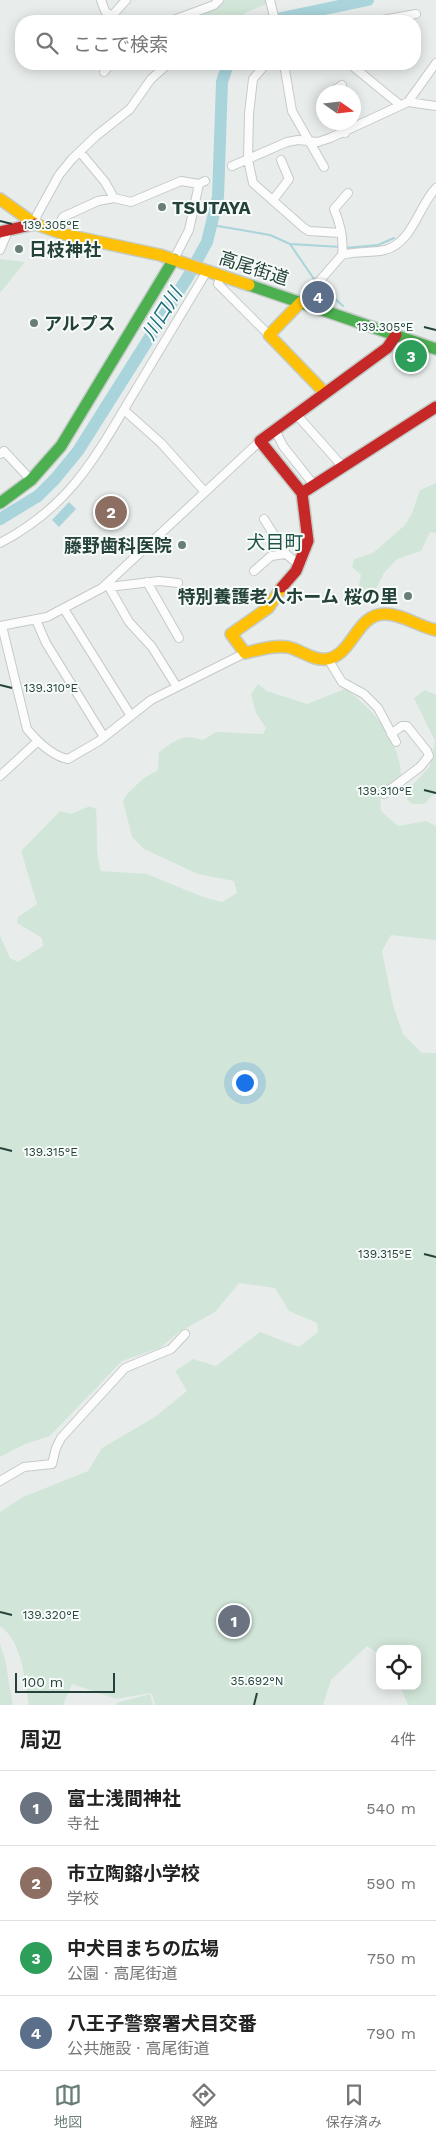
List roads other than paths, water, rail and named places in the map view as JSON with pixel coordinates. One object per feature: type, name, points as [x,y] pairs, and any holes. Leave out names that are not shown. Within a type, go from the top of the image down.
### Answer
[{"type":"main road","points":[[0,199],[35,224],[56,231],[132,247],[177,261],[60,446],[31,480],[0,503]]},
{"type":"main road","points":[[4,232],[35,224]]},
{"type":"main road","name":"高尾街道","points":[[177,261],[204,273],[221,275],[436,349]]},
{"type":"main road","points":[[301,302],[269,335],[325,393]]},
{"type":"main road","points":[[396,334],[387,348],[260,441],[302,493],[309,535],[294,575],[281,588],[268,608],[231,634],[245,653],[281,647],[319,659],[328,659],[346,648],[368,619],[375,615],[398,616],[419,627],[436,630]]},
{"type":"main road","points":[[302,493],[436,407]]},
{"type":"street","points":[[100,0],[110,15]]},
{"type":"street","points":[[116,15],[126,0]]},
{"type":"street","points":[[186,15],[214,4],[219,0]]},
{"type":"street","points":[[261,0],[270,4]]},
{"type":"street","points":[[410,15],[416,14]]},
{"type":"street","points":[[408,102],[436,63]]},
{"type":"street","points":[[35,224],[37,215],[59,175],[96,136],[130,109],[151,80],[162,70]]},
{"type":"street","points":[[261,70],[253,79],[249,114],[248,160],[253,183],[309,231],[341,233]]},
{"type":"street","points":[[285,70],[292,111],[305,137],[324,166]]},
{"type":"street","points":[[357,70],[400,105]]},
{"type":"street","points":[[232,166],[287,142],[298,140],[310,143],[345,133],[408,102],[436,106]]},
{"type":"street","points":[[80,152],[105,182],[114,198]]},
{"type":"street","points":[[273,200],[289,179],[281,160]]},
{"type":"street","points":[[56,231],[63,216],[98,200],[114,198],[131,202],[182,180],[202,182],[189,230],[177,261]]},
{"type":"street","points":[[343,250],[384,250],[396,244],[411,228],[426,201],[436,188]]},
{"type":"street","points":[[301,302],[343,250],[341,233],[334,209],[348,193]]},
{"type":"street","points":[[0,250],[4,232]]},
{"type":"street","points":[[0,542],[34,522],[65,496],[94,461],[204,273]]},
{"type":"street","points":[[221,275],[218,284],[269,335]]},
{"type":"street","points":[[124,410],[161,443],[205,492]]},
{"type":"street","points":[[296,414],[343,467]]},
{"type":"street","points":[[275,430],[283,446],[314,486]]},
{"type":"street","points":[[27,751],[30,739],[1,626],[36,620],[64,609],[108,585],[260,441]]},
{"type":"street","points":[[1,451],[31,480]]},
{"type":"street","points":[[264,518],[286,554],[298,564]]},
{"type":"street","points":[[254,571],[271,556],[286,554]]},
{"type":"street","points":[[108,585],[147,582],[178,583]]},
{"type":"street","points":[[147,582],[179,633]]},
{"type":"street","points":[[108,585],[129,622],[152,647],[177,687]]},
{"type":"street","points":[[64,609],[131,716]]},
{"type":"street","points":[[36,620],[46,643],[104,737]]},
{"type":"street","points":[[27,729],[38,741],[60,758],[68,759],[104,737],[151,700],[245,653]]},
{"type":"street","points":[[328,659],[342,682],[364,694],[378,708],[396,742]]},
{"type":"street","points":[[384,794],[420,767],[429,756],[407,726],[402,726],[391,734]]},
{"type":"street","points":[[0,776],[38,741]]},
{"type":"street","points":[[0,1481],[24,1467],[52,1464],[61,1438],[125,1368],[171,1349],[185,1334]]},
{"type":"water","points":[[69,502],[76,509],[59,527],[52,520]]},
{"type":"waterway","name":"川口川","points":[[296,15],[368,0]]},
{"type":"waterway","name":"川口川","points":[[0,519],[38,496],[78,451],[189,275],[207,242],[218,197],[222,82],[226,70]]},
{"type":"waterway","points":[[212,225],[270,235],[290,244],[341,247]]},
{"type":"waterway","points":[[345,248],[378,245],[394,238]]},
{"type":"waterway","points":[[290,244],[316,282]]},
{"type":"waterway","points":[[320,285],[343,306]]},
{"type":"place","name":"TSUTAYA","points":[[162,207]]},
{"type":"place","name":"日枝神社","points":[[19,249]]},
{"type":"place","name":"八王子警察署犬目交番","points":[[318,297]]},
{"type":"place","name":"アルプス","points":[[34,323]]},
{"type":"place","name":"中犬目まちの広場","points":[[411,356]]},
{"type":"place","name":"市立陶鎔小学校","points":[[111,512]]},
{"type":"place","name":"藤野歯科医院","points":[[182,545]]},
{"type":"place","name":"特別養護老人ホーム 桜の里","points":[[408,596]]},
{"type":"place","name":"富士浅間神社","points":[[234,1621]]},
{"type":"district","name":"犬目町","points":[[275,542]]}]
